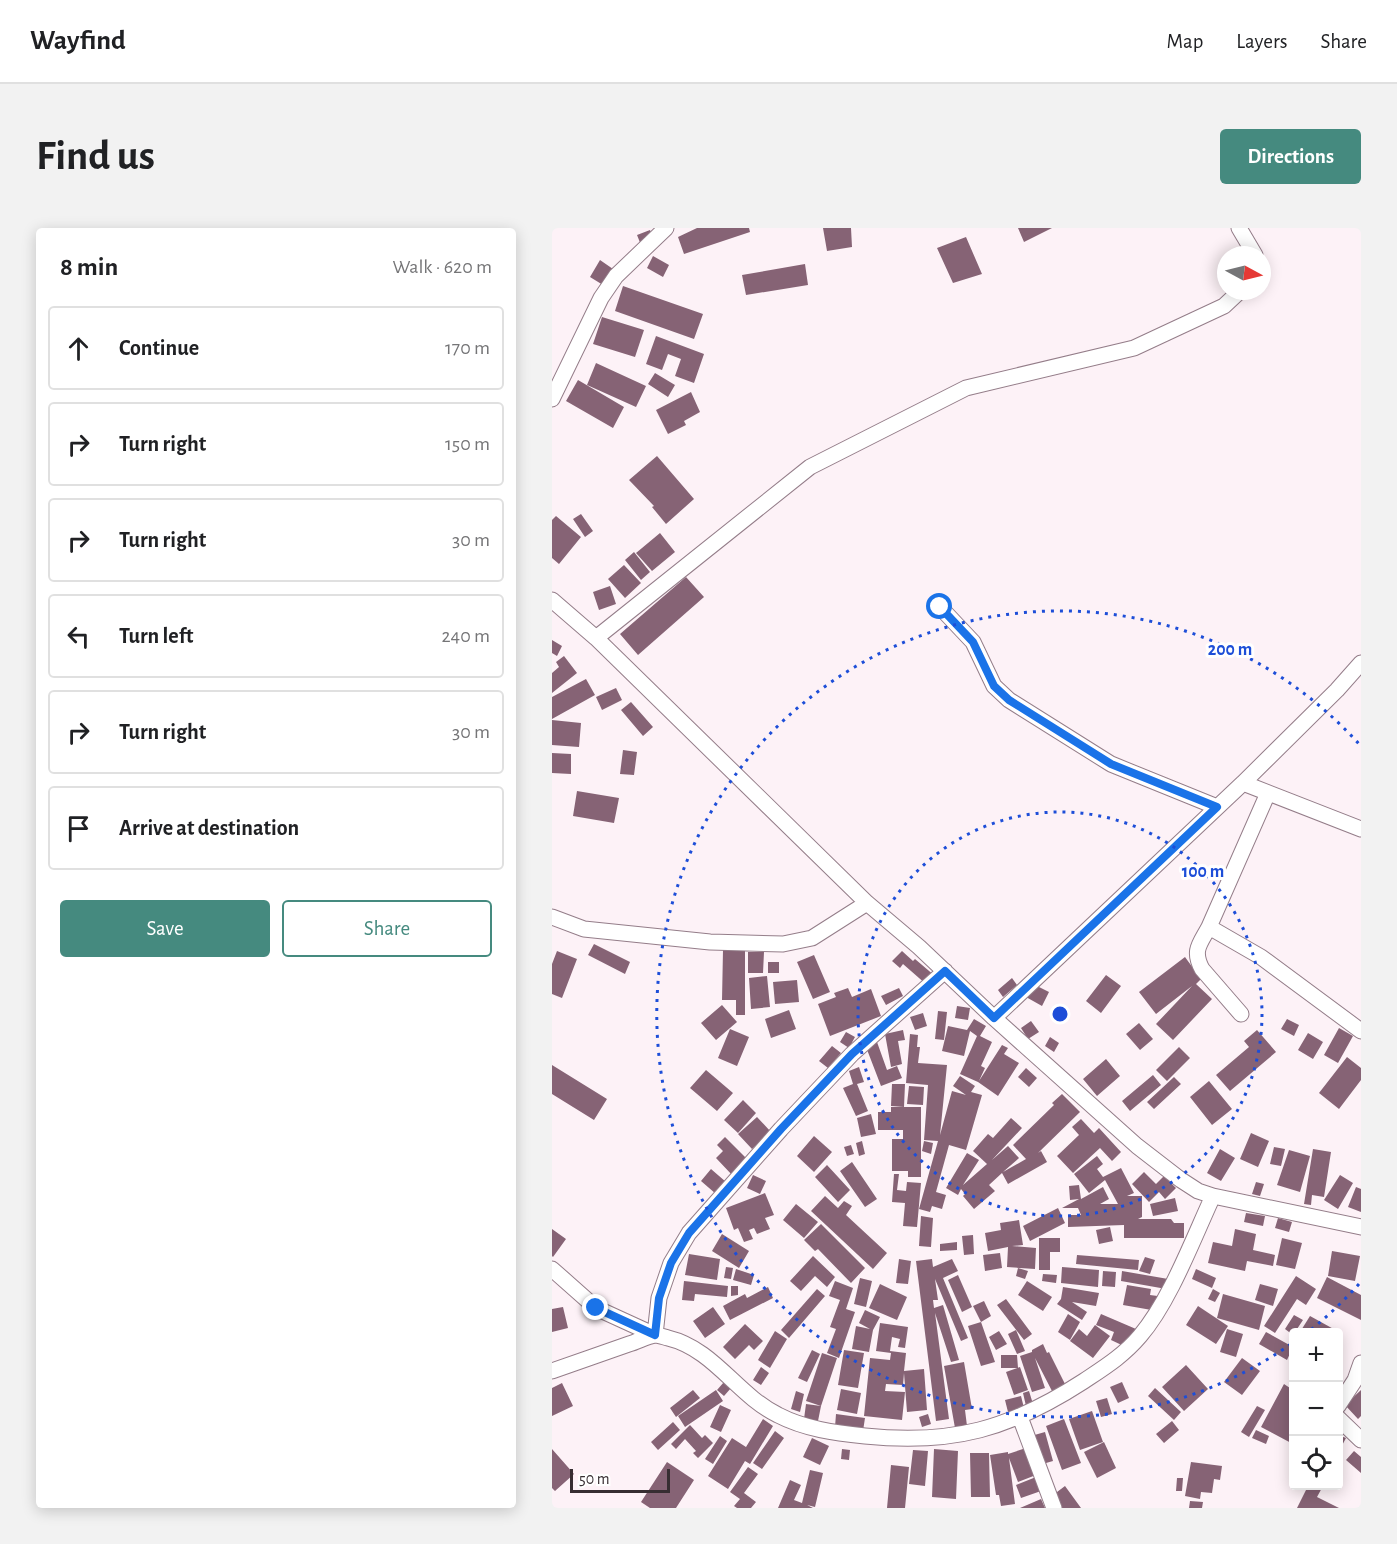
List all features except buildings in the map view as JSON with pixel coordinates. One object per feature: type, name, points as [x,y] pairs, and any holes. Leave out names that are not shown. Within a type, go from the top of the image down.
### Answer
[{"type":"street","points":[[552,399],[601,298],[616,276],[666,228]]},
{"type":"street","points":[[1239,228],[1250,246]]},
{"type":"street","points":[[596,638],[810,467],[966,388],[1134,348],[1224,306],[1230,300]]},
{"type":"street","points":[[552,600],[596,638],[867,903],[1137,1146],[1198,1191],[1361,1227]]},
{"type":"street","points":[[940,607],[973,642],[994,686],[1009,700],[1111,764],[1217,807]]},
{"type":"street","points":[[994,1018],[1243,783],[1338,690],[1361,663]]},
{"type":"street","points":[[1243,783],[1361,829]]},
{"type":"street","points":[[1241,1014],[1202,969],[1197,961],[1196,952],[1268,793]]},
{"type":"street","points":[[552,917],[584,929],[710,942],[783,944],[812,938],[867,903]]},
{"type":"street","points":[[1209,927],[1261,957],[1361,1031]]},
{"type":"street","points":[[655,1335],[659,1298],[671,1263],[689,1233],[781,1129],[852,1054],[945,971]]},
{"type":"street","points":[[552,1269],[596,1308],[655,1335],[677,1340],[697,1349],[756,1400],[776,1414],[801,1425],[844,1434],[904,1440],[936,1439],[972,1432],[1020,1418],[1070,1390],[1118,1359],[1159,1310],[1213,1196]]},
{"type":"street","points":[[552,1371],[655,1335]]},
{"type":"street","points":[[1343,1398],[1355,1380],[1361,1363]]},
{"type":"street","points":[[1020,1418],[1054,1508]]},
{"type":"street","points":[[1343,1423],[1361,1440]]},
{"type":"route","points":[[596,1308],[655,1335],[659,1298],[671,1263],[689,1233],[781,1129],[852,1054],[945,971],[994,1018],[1217,807],[1111,764],[1009,700],[994,686],[973,642],[940,607]]}]
